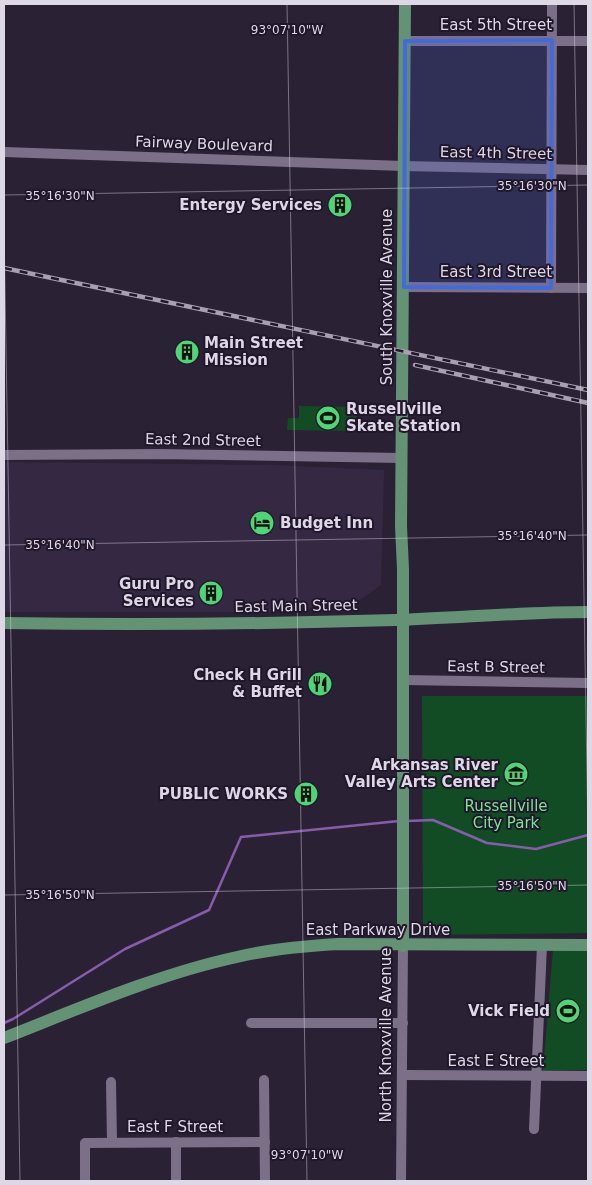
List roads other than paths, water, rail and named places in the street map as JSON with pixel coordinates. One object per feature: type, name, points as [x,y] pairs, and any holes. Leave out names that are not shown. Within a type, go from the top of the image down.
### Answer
[{"type":"main road","name":"South Knoxville Avenue","points":[[403,620],[403,166],[406,4]]},
{"type":"main road","name":"East Main Street","points":[[4,624],[155,625],[403,620],[517,613],[588,612]]},
{"type":"main road","name":"North Knoxville Avenue","points":[[403,620],[403,946]]},
{"type":"main road","name":"East Parkway Drive","points":[[4,1038],[110,996],[200,966],[236,957],[307,946],[338,944],[403,946],[588,945]]},
{"type":"street","points":[[551,288],[552,4]]},
{"type":"street","name":"East 5th Street","points":[[405,41],[588,41]]},
{"type":"street","name":"Fairway Boulevard","points":[[4,152],[403,166]]},
{"type":"street","name":"East 4th Street","points":[[403,166],[588,170]]},
{"type":"street","name":"East 3rd Street","points":[[404,287],[588,288]]},
{"type":"street","name":"East 2nd Street","points":[[4,455],[158,454],[402,458]]},
{"type":"street","name":"East B Street","points":[[403,680],[588,683]]},
{"type":"street","points":[[534,1129],[538,1076],[542,945]]},
{"type":"street","name":"North Knoxville Avenue","points":[[401,1181],[403,946]]},
{"type":"street","points":[[251,1023],[403,1023]]},
{"type":"street","name":"East E Street","points":[[403,1075],[588,1076]]},
{"type":"street","points":[[264,1080],[265,1181]]},
{"type":"street","points":[[111,1082],[112,1142]]},
{"type":"street","points":[[176,1142],[176,1181]]},
{"type":"street","name":"East F Street","points":[[85,1181],[85,1143],[265,1142]]},
{"type":"waterway","points":[[407,821],[433,820],[487,843],[536,849],[588,835]]},
{"type":"waterway","points":[[4,1023],[125,949],[209,910],[241,837],[399,821]]},
{"type":"railway","points":[[4,268],[588,390]]},
{"type":"railway","points":[[415,365],[588,403]]},
{"type":"place","name":"Entergy Services","points":[[340,205]]},
{"type":"place","name":"Main Street Mission","points":[[187,352]]},
{"type":"place","name":"Russellville Skate Station","points":[[328,418]]},
{"type":"place","name":"Budget Inn","points":[[262,523]]},
{"type":"place","name":"Guru Pro Services","points":[[211,593]]},
{"type":"place","name":"Check H Grill & Buffet","points":[[320,684]]},
{"type":"place","name":"Arkansas River Valley Arts Center","points":[[516,774]]},
{"type":"place","name":"PUBLIC WORKS","points":[[306,794]]},
{"type":"place","name":"Vick Field","points":[[568,1011]]},
{"type":"park label","name":"Russellville City Park","points":[[506,814]]}]
